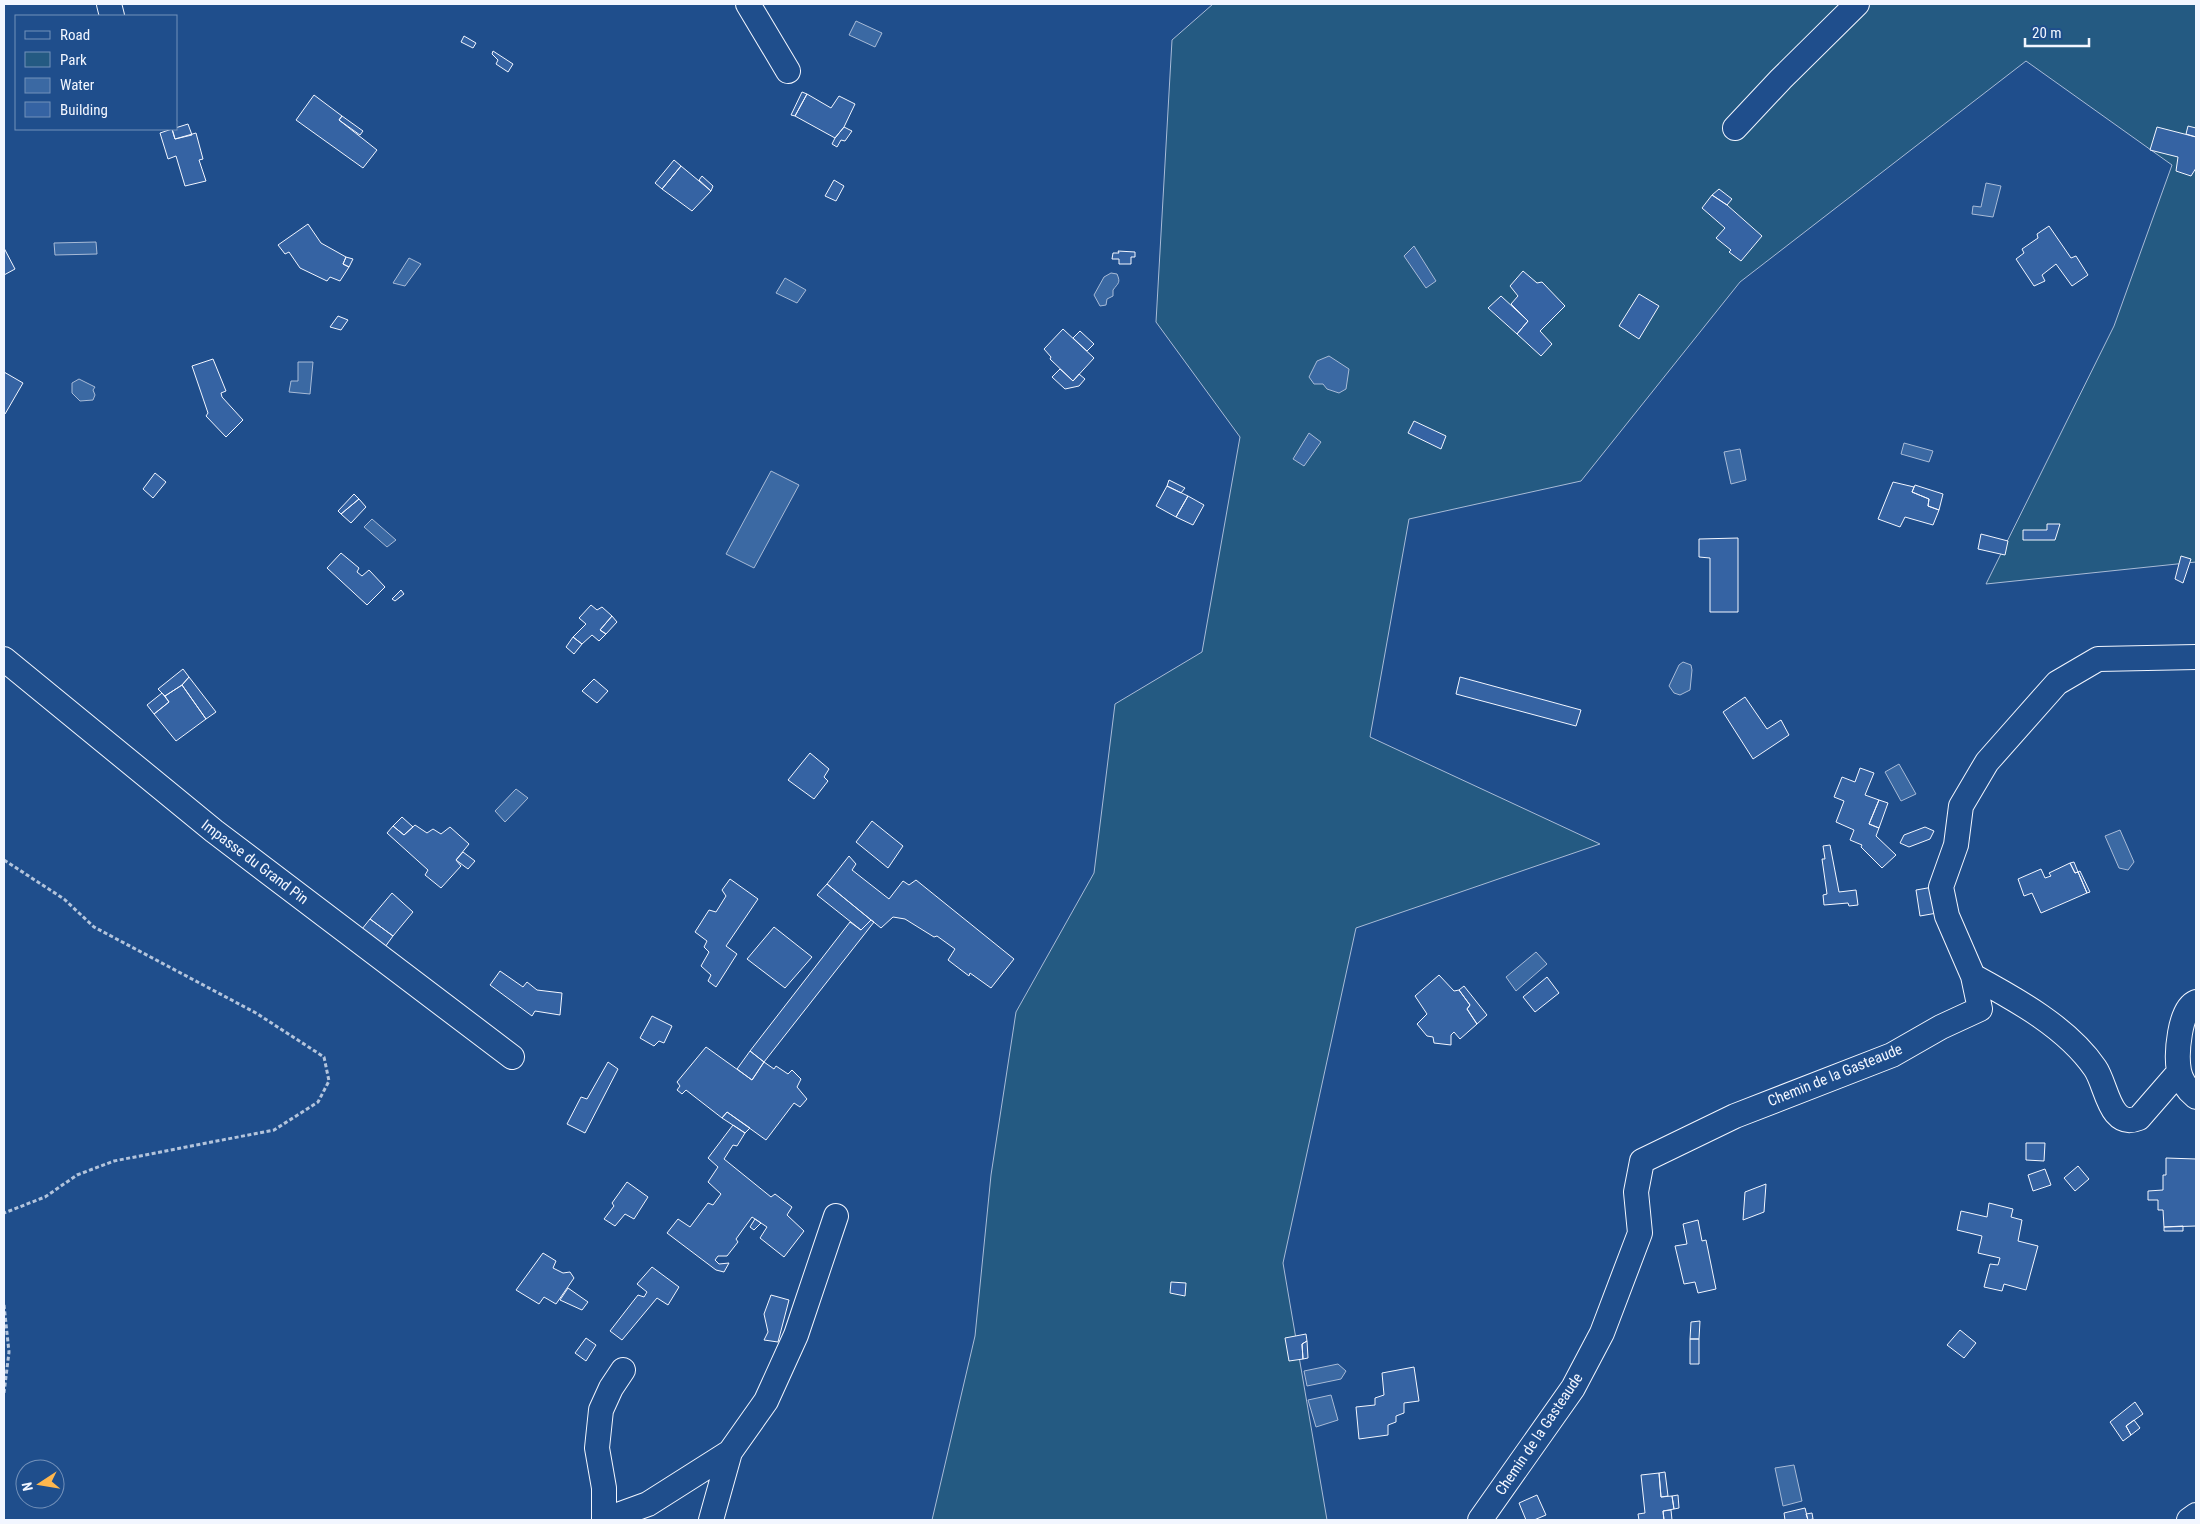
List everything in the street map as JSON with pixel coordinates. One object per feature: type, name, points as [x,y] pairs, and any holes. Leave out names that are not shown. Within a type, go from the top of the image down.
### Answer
[{"type":"street","points":[[748,4],[788,71]]},
{"type":"street","points":[[1736,128],[1781,79],[1857,4]]},
{"type":"street","name":"Chemin de la Gasteaude","points":[[1480,1520],[1573,1388],[1602,1333],[1640,1232],[1636,1192],[1642,1161],[1735,1116],[1892,1055],[1941,1027],[1980,1009],[1973,976],[1947,916],[1941,887],[1956,845],[1961,806],[1987,762],[2057,683],[2098,659],[2196,657]]},
{"type":"street","name":"Impasse du Grand Pin","points":[[4,659],[214,831],[512,1057]]},
{"type":"street","points":[[1973,976],[2033,1012],[2073,1042],[2096,1068],[2115,1112],[2122,1120],[2131,1121],[2139,1118],[2179,1072]]},
{"type":"street","points":[[2196,1002],[2192,1004],[2182,1019],[2179,1047],[2179,1072],[2189,1090],[2196,1097]]},
{"type":"street","points":[[711,1520],[730,1452],[766,1401],[792,1343],[836,1216]]},
{"type":"street","points":[[623,1370],[611,1388],[601,1410],[597,1448],[604,1488],[604,1520],[648,1504],[730,1452]]},
{"type":"street","points":[[2189,1520],[2196,1515]]},
{"type":"path","points":[[4,860],[64,899],[94,927],[256,1014],[324,1057],[329,1081],[318,1102],[274,1130],[114,1161],[77,1175],[45,1197],[4,1213]]},
{"type":"path","points":[[4,1305],[9,1352],[4,1393]]},
{"type":"green space","points":[[1213,4],[2196,4],[2196,562],[1986,584],[2114,326],[2172,165],[2026,61],[1740,282],[1581,481],[1409,519],[1370,737],[1600,844],[1356,928],[1283,1263],[1327,1520],[932,1520],[975,1336],[991,1175],[1016,1012],[1094,873],[1115,704],[1202,652],[1240,437],[1156,322],[1172,40]]},
{"type":"water","points":[[856,21],[882,33],[875,47],[849,35]]},
{"type":"water","points":[[1986,183],[2001,186],[1993,217],[1972,214],[1973,206],[1981,207]]},
{"type":"water","points":[[96,242],[97,254],[55,255],[54,243]]},
{"type":"water","points":[[1414,246],[1436,281],[1426,288],[1404,256]]},
{"type":"water","points":[[409,258],[421,264],[405,286],[393,283]]},
{"type":"water","points":[[1111,273],[1117,274],[1118,283],[1113,290],[1113,296],[1107,299],[1106,305],[1100,306],[1094,295],[1104,277]]},
{"type":"water","points":[[785,278],[806,290],[797,303],[776,293]]},
{"type":"water","points":[[1329,356],[1349,369],[1346,389],[1339,393],[1327,389],[1323,384],[1314,384],[1309,377],[1317,361]]},
{"type":"water","points":[[298,362],[313,362],[310,394],[289,392],[291,381],[298,381]]},
{"type":"water","points":[[79,379],[95,387],[93,390],[95,395],[93,400],[80,401],[72,393],[72,383]]},
{"type":"water","points":[[1309,433],[1321,442],[1304,466],[1293,459]]},
{"type":"water","points":[[1904,443],[1933,451],[1929,462],[1901,454]]},
{"type":"water","points":[[1740,449],[1746,480],[1731,484],[1724,452]]},
{"type":"water","points":[[771,471],[799,485],[754,568],[726,554]]},
{"type":"water","points":[[372,519],[396,540],[387,547],[364,527]]},
{"type":"water","points":[[1683,662],[1691,665],[1692,670],[1690,690],[1680,695],[1674,693],[1669,686],[1679,665]]},
{"type":"water","points":[[1899,764],[1916,794],[1901,801],[1885,772]]},
{"type":"water","points":[[516,789],[528,798],[505,822],[495,811]]},
{"type":"water","points":[[2120,830],[2134,862],[2128,870],[2119,868],[2105,836]]},
{"type":"water","points":[[1536,952],[1547,964],[1516,991],[1506,977]]},
{"type":"water","points":[[1338,1364],[1346,1371],[1341,1379],[1307,1386],[1304,1371]]},
{"type":"water","points":[[1331,1395],[1338,1420],[1316,1427],[1308,1400]]},
{"type":"water","points":[[1794,1465],[1802,1501],[1783,1506],[1775,1468]]},
{"type":"building","points":[[464,36],[476,43],[473,48],[461,42]]},
{"type":"building","points":[[493,51],[513,64],[508,72],[496,64],[498,60],[492,54]]},
{"type":"building","points":[[802,92],[807,94],[795,116],[791,115]]},
{"type":"building","points":[[807,94],[831,108],[839,96],[855,104],[844,127],[835,138],[795,116]]},
{"type":"building","points":[[314,95],[342,116],[339,120],[377,150],[363,168],[296,120]]},
{"type":"building","points":[[342,116],[363,131],[360,135],[339,120]]},
{"type":"building","points":[[188,124],[192,135],[175,139],[172,130],[178,130],[178,127]]},
{"type":"building","points":[[2188,126],[2196,128],[2196,137],[2186,134]]},
{"type":"building","points":[[844,127],[852,131],[845,141],[841,140],[837,147],[832,144]]},
{"type":"building","points":[[2157,127],[2196,137],[2196,168],[2191,176],[2176,171],[2178,157],[2150,150]]},
{"type":"building","points":[[172,130],[175,139],[196,133],[203,159],[199,160],[206,181],[185,186],[176,156],[168,159],[160,133]]},
{"type":"building","points":[[674,160],[681,166],[662,189],[655,183]]},
{"type":"building","points":[[681,166],[711,191],[692,211],[662,189]]},
{"type":"building","points":[[702,176],[713,186],[711,191],[699,180]]},
{"type":"building","points":[[834,180],[844,186],[836,201],[825,196]]},
{"type":"building","points":[[1719,189],[1732,199],[1727,205],[1712,195]]},
{"type":"building","points":[[1712,195],[1727,205],[1762,236],[1741,261],[1729,252],[1731,250],[1716,238],[1725,228],[1702,208]]},
{"type":"building","points":[[308,224],[321,243],[346,257],[343,264],[349,267],[340,281],[330,277],[327,281],[300,268],[289,252],[285,254],[278,245]]},
{"type":"building","points":[[2049,226],[2071,258],[2076,256],[2088,275],[2072,286],[2056,264],[2042,275],[2045,281],[2034,286],[2016,259],[2024,253],[2022,249],[2038,238],[2037,234]]},
{"type":"building","points":[[4,248],[15,269],[4,275]]},
{"type":"building","points":[[1118,251],[1135,252],[1135,257],[1131,257],[1131,264],[1119,264],[1119,259],[1112,259],[1113,253],[1119,253]]},
{"type":"building","points":[[346,257],[353,259],[349,267],[343,264]]},
{"type":"building","points":[[1523,271],[1537,283],[1542,282],[1565,306],[1540,331],[1552,344],[1541,356],[1517,334],[1528,321],[1511,304],[1518,296],[1510,286]]},
{"type":"building","points":[[1639,294],[1659,306],[1639,339],[1619,326]]},
{"type":"building","points":[[1501,296],[1528,321],[1517,334],[1488,308]]},
{"type":"building","points":[[338,316],[348,320],[341,330],[330,327]]},
{"type":"building","points":[[1063,329],[1094,358],[1073,381],[1050,359],[1051,357],[1044,349]]},
{"type":"building","points":[[1080,331],[1094,344],[1087,351],[1073,338]]},
{"type":"building","points":[[213,359],[226,391],[221,393],[222,397],[243,420],[226,437],[206,416],[208,413],[192,366]]},
{"type":"building","points":[[1060,369],[1073,381],[1079,374],[1085,379],[1079,386],[1065,389],[1052,377]]},
{"type":"building","points":[[4,372],[23,383],[5,414],[4,413]]},
{"type":"building","points":[[1414,421],[1446,436],[1441,449],[1408,433]]},
{"type":"building","points":[[155,473],[166,482],[153,498],[143,489]]},
{"type":"building","points":[[1169,480],[1185,488],[1181,493],[1167,486]]},
{"type":"building","points":[[1893,482],[1914,487],[1912,492],[1929,499],[1928,506],[1939,510],[1933,525],[1905,517],[1900,527],[1878,519]]},
{"type":"building","points":[[1915,485],[1943,494],[1939,510],[1928,506],[1929,499],[1912,492]]},
{"type":"building","points":[[1167,486],[1188,496],[1176,517],[1156,506]]},
{"type":"building","points":[[354,494],[359,499],[341,514],[338,511]]},
{"type":"building","points":[[1188,496],[1204,505],[1193,525],[1176,517]]},
{"type":"building","points":[[359,499],[366,507],[351,523],[341,514]]},
{"type":"building","points":[[2047,524],[2060,524],[2055,540],[2023,540],[2023,530],[2047,530]]},
{"type":"building","points":[[1981,534],[2008,541],[2005,555],[1978,549]]},
{"type":"building","points":[[1738,538],[1738,612],[1710,612],[1710,558],[1699,557],[1699,539]]},
{"type":"building","points":[[341,553],[359,568],[357,572],[362,576],[369,570],[385,587],[367,605],[327,568]]},
{"type":"building","points":[[2181,556],[2191,559],[2183,583],[2175,579]]},
{"type":"building","points":[[401,590],[404,594],[395,601],[392,599]]},
{"type":"building","points":[[591,605],[597,610],[602,607],[612,616],[600,630],[606,634],[599,641],[592,635],[582,644],[573,637],[586,624],[579,618]]},
{"type":"building","points":[[612,616],[617,622],[606,634],[600,630]]},
{"type":"building","points":[[573,637],[582,644],[574,654],[566,647]]},
{"type":"building","points":[[183,669],[189,677],[182,685],[165,696],[158,689]]},
{"type":"building","points":[[189,677],[216,712],[206,719],[182,685]]},
{"type":"building","points":[[1460,677],[1581,710],[1576,726],[1456,694]]},
{"type":"building","points":[[594,679],[608,691],[597,703],[582,691]]},
{"type":"building","points":[[182,685],[206,719],[176,741],[154,714],[169,702],[165,696]]},
{"type":"building","points":[[162,693],[169,702],[154,714],[147,705]]},
{"type":"building","points":[[1745,697],[1767,729],[1781,720],[1789,735],[1753,759],[1723,712]]},
{"type":"building","points":[[810,753],[829,769],[824,777],[828,781],[814,799],[788,780]]},
{"type":"building","points":[[1860,768],[1874,773],[1865,795],[1879,800],[1869,824],[1879,828],[1876,836],[1896,855],[1882,868],[1861,847],[1862,845],[1850,840],[1854,830],[1836,822],[1844,801],[1834,797],[1842,777],[1855,782]]},
{"type":"building","points":[[1879,800],[1888,803],[1879,828],[1869,824]]},
{"type":"building","points":[[402,817],[413,827],[404,835],[393,826]]},
{"type":"building","points":[[872,821],[903,846],[888,868],[856,842]]},
{"type":"building","points":[[415,825],[427,833],[433,829],[441,834],[450,827],[469,844],[456,860],[461,866],[441,888],[425,875],[428,870],[387,833],[393,826],[404,835]]},
{"type":"building","points":[[1925,827],[1934,831],[1930,839],[1909,847],[1900,843],[1904,835]]},
{"type":"building","points":[[1830,845],[1839,892],[1856,890],[1858,905],[1849,906],[1848,903],[1824,905],[1823,895],[1827,894],[1822,859],[1825,859],[1823,846]]},
{"type":"building","points":[[463,852],[475,861],[468,869],[456,860]]},
{"type":"building","points":[[849,856],[856,864],[852,870],[889,899],[903,881],[909,885],[916,880],[1014,959],[991,988],[970,973],[969,976],[948,960],[955,949],[937,936],[934,937],[905,919],[893,917],[881,928],[827,884]]},
{"type":"building","points":[[2074,862],[2078,872],[2075,873],[2070,863]]},
{"type":"building","points":[[2070,863],[2075,873],[2078,872],[2087,893],[2041,913],[2032,893],[2024,896],[2018,879],[2041,869],[2045,878],[2051,876],[2049,873]]},
{"type":"building","points":[[2080,871],[2090,892],[2087,893],[2078,872]]},
{"type":"building","points":[[730,879],[758,899],[726,946],[737,954],[716,987],[708,981],[711,975],[701,966],[709,952],[704,947],[707,941],[695,932],[709,910],[716,912],[726,896],[722,890]]},
{"type":"building","points":[[827,884],[871,920],[861,930],[817,895]]},
{"type":"building","points":[[1933,887],[1937,913],[1920,916],[1916,890]]},
{"type":"building","points":[[392,893],[413,912],[393,936],[370,919]]},
{"type":"building","points":[[370,919],[393,936],[385,947],[362,929]]},
{"type":"building","points":[[871,920],[874,922],[764,1062],[750,1051],[850,922],[861,930]]},
{"type":"building","points":[[774,927],[812,957],[785,988],[747,959]]},
{"type":"building","points":[[500,971],[523,987],[527,982],[537,990],[562,993],[560,1015],[535,1011],[532,1016],[490,985]]},
{"type":"building","points":[[1439,975],[1454,991],[1459,990],[1470,1005],[1467,1009],[1477,1024],[1460,1039],[1454,1032],[1451,1035],[1451,1045],[1434,1043],[1433,1037],[1427,1036],[1417,1024],[1427,1014],[1415,996]]},
{"type":"building","points":[[1547,977],[1559,993],[1535,1012],[1523,997]]},
{"type":"building","points":[[1464,986],[1487,1015],[1477,1024],[1467,1009],[1470,1005],[1459,990]]},
{"type":"building","points":[[652,1016],[672,1026],[664,1043],[659,1041],[654,1046],[640,1038]]},
{"type":"building","points":[[706,1047],[752,1080],[764,1062],[774,1069],[776,1066],[788,1074],[792,1070],[801,1079],[797,1087],[807,1099],[800,1107],[794,1103],[766,1140],[727,1112],[722,1118],[686,1090],[682,1094],[677,1090],[680,1086],[677,1082]]},
{"type":"building","points":[[750,1051],[764,1062],[752,1080],[737,1069]]},
{"type":"building","points":[[608,1062],[618,1069],[585,1133],[567,1124],[581,1097],[587,1099]]},
{"type":"building","points":[[727,1112],[750,1128],[745,1133],[722,1118]]},
{"type":"building","points":[[733,1125],[745,1133],[737,1146],[733,1145],[724,1159],[771,1197],[775,1194],[792,1207],[787,1215],[804,1231],[784,1257],[760,1238],[767,1227],[752,1217],[736,1239],[738,1242],[727,1256],[718,1256],[715,1260],[719,1264],[729,1263],[724,1272],[716,1270],[667,1233],[678,1219],[690,1227],[708,1203],[713,1205],[721,1194],[708,1182],[718,1167],[708,1158]]},
{"type":"building","points":[[2026,1143],[2045,1143],[2044,1161],[2026,1160]]},
{"type":"building","points":[[2166,1158],[2196,1159],[2196,1226],[2164,1227],[2163,1210],[2158,1210],[2158,1200],[2148,1200],[2148,1191],[2163,1190],[2163,1175],[2166,1175]]},
{"type":"building","points":[[2078,1166],[2089,1179],[2075,1191],[2064,1178]]},
{"type":"building","points":[[2045,1169],[2051,1185],[2033,1191],[2028,1175]]},
{"type":"building","points":[[627,1182],[648,1197],[634,1219],[625,1214],[615,1226],[604,1219],[614,1206],[612,1203]]},
{"type":"building","points":[[1766,1184],[1764,1212],[1743,1220],[1745,1192]]},
{"type":"building","points":[[1989,1203],[2013,1209],[2011,1217],[2022,1220],[2018,1241],[2038,1246],[2026,1290],[2004,1284],[2002,1291],[1984,1287],[1990,1264],[1998,1265],[2000,1258],[1978,1253],[1982,1236],[1957,1230],[1961,1211],[1987,1217]]},
{"type":"building","points":[[755,1219],[761,1223],[754,1230],[750,1227]]},
{"type":"building","points":[[1698,1220],[1702,1241],[1706,1240],[1716,1289],[1698,1293],[1695,1282],[1684,1284],[1675,1246],[1687,1244],[1683,1224]]},
{"type":"building","points":[[2183,1226],[2183,1231],[2164,1231],[2164,1227]]},
{"type":"building","points":[[543,1253],[556,1261],[553,1268],[563,1273],[570,1272],[574,1278],[556,1304],[544,1297],[539,1304],[516,1290]]},
{"type":"building","points":[[652,1267],[679,1287],[668,1305],[657,1298],[622,1340],[610,1331],[638,1295],[644,1297],[647,1292],[637,1284]]},
{"type":"building","points":[[1171,1282],[1186,1283],[1185,1296],[1170,1293]]},
{"type":"building","points":[[568,1288],[588,1302],[582,1310],[560,1300]]},
{"type":"building","points":[[771,1295],[789,1300],[778,1342],[764,1340],[768,1332],[764,1314]]},
{"type":"building","points":[[1700,1321],[1699,1339],[1690,1339],[1691,1322]]},
{"type":"building","points":[[1960,1330],[1976,1343],[1964,1358],[1947,1345]]},
{"type":"building","points":[[1306,1334],[1307,1341],[1302,1344],[1303,1359],[1289,1361],[1285,1338]]},
{"type":"building","points":[[586,1338],[596,1345],[586,1361],[575,1353]]},
{"type":"building","points":[[1690,1339],[1699,1339],[1699,1364],[1690,1364]]},
{"type":"building","points":[[1307,1341],[1308,1358],[1303,1359],[1302,1344]]},
{"type":"building","points":[[1414,1367],[1419,1401],[1404,1403],[1404,1413],[1396,1416],[1396,1422],[1388,1425],[1388,1435],[1359,1439],[1356,1407],[1375,1405],[1375,1398],[1384,1395],[1382,1373]]},
{"type":"building","points":[[2135,1402],[2143,1414],[2126,1426],[2131,1435],[2123,1441],[2110,1422]]},
{"type":"building","points":[[2134,1420],[2140,1428],[2131,1435],[2126,1426]]},
{"type":"building","points":[[1665,1472],[1668,1496],[1661,1497],[1659,1473]]},
{"type":"building","points":[[1659,1473],[1661,1497],[1672,1496],[1674,1509],[1663,1511],[1664,1520],[1639,1520],[1638,1514],[1645,1513],[1641,1475]]},
{"type":"building","points":[[1537,1495],[1546,1515],[1534,1520],[1526,1520],[1519,1503]]},
{"type":"building","points":[[1678,1495],[1679,1508],[1674,1509],[1672,1496]]},
{"type":"building","points":[[1805,1508],[1808,1520],[1785,1520],[1784,1513]]},
{"type":"building","points":[[1671,1510],[1672,1520],[1664,1520],[1663,1511]]},
{"type":"building","points":[[1812,1513],[1813,1519],[1808,1520],[1806,1514]]}]
